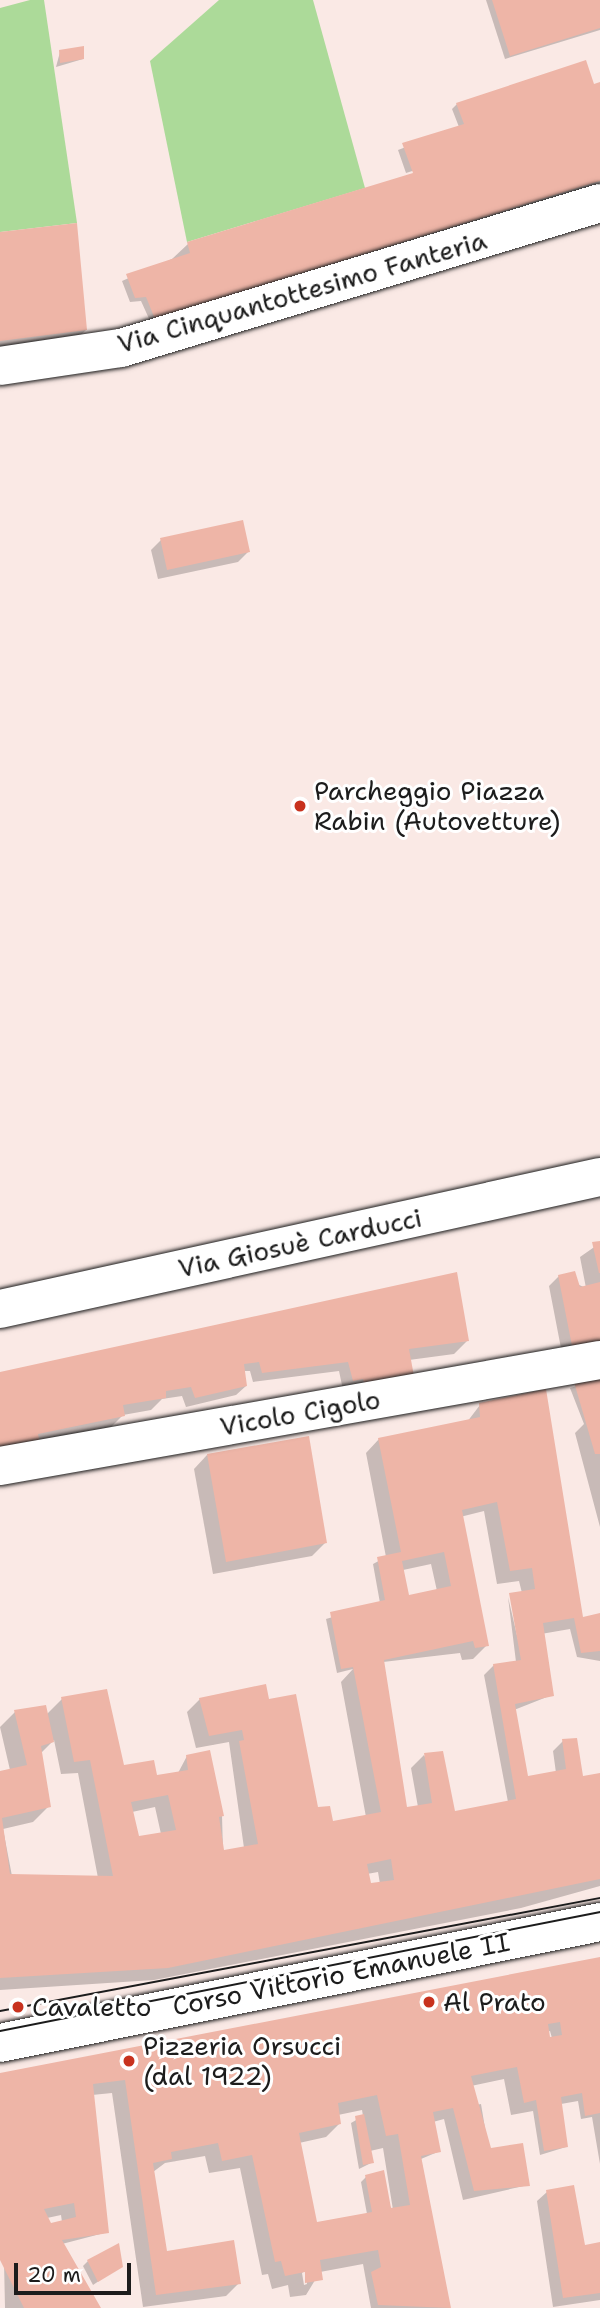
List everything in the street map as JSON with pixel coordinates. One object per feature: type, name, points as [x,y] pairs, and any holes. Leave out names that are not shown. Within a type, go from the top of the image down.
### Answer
[{"type":"street","name":"Via Cinquantottesimo Fanteria","points":[[0,366],[121,348],[600,203]]},
{"type":"street","name":"Via Giosuè Carducci","points":[[0,1309],[600,1177]]},
{"type":"street","name":"Vicolo Cigolo","points":[[0,1466],[600,1360]]},
{"type":"street","name":"Corso Vittorio Emanuele II","points":[[0,2043],[600,1922]]},
{"type":"green space","points":[[30,0],[44,0],[77,223],[0,232],[0,8]]},
{"type":"green space","points":[[219,0],[313,0],[365,188],[187,242],[150,61]]},
{"type":"building","points":[[492,0],[600,0],[600,28],[510,56]]},
{"type":"building","points":[[84,46],[84,59],[60,63],[59,50]]},
{"type":"building","points":[[586,60],[594,84],[600,82],[600,181],[155,319],[146,297],[135,298],[126,274],[190,253],[187,242],[413,173],[402,143],[464,124],[456,103]]},
{"type":"building","points":[[77,223],[87,330],[0,341],[0,232]]},
{"type":"building","points":[[243,520],[250,552],[167,570],[160,538]]},
{"type":"building","points":[[600,1241],[600,1273],[599,1273],[592,1242]]},
{"type":"building","points":[[575,1271],[580,1287],[600,1282],[600,1355],[575,1361],[558,1275]]},
{"type":"building","points":[[457,1272],[469,1341],[409,1349],[416,1387],[367,1396],[363,1379],[353,1381],[348,1362],[262,1373],[259,1362],[244,1364],[247,1386],[195,1398],[191,1387],[166,1391],[166,1398],[123,1405],[125,1416],[38,1434],[42,1453],[0,1460],[0,1372]]},
{"type":"building","points":[[600,1377],[600,1454],[595,1454],[574,1382]]},
{"type":"building","points":[[546,1389],[583,1617],[600,1613],[600,1651],[581,1653],[574,1618],[543,1623],[554,1696],[515,1704],[528,1776],[566,1769],[562,1739],[577,1738],[583,1776],[600,1773],[600,1879],[168,1968],[0,1978],[0,1771],[27,1765],[14,1710],[46,1705],[54,1742],[41,1746],[51,1807],[2,1818],[10,1874],[113,1876],[90,1760],[74,1762],[61,1697],[107,1689],[124,1765],[154,1760],[157,1775],[188,1770],[186,1755],[210,1750],[224,1816],[219,1817],[224,1850],[258,1844],[239,1741],[244,1740],[242,1730],[209,1736],[199,1698],[266,1684],[269,1699],[296,1694],[318,1807],[330,1806],[333,1821],[381,1812],[353,1667],[341,1669],[330,1612],[385,1600],[377,1557],[401,1552],[378,1438],[480,1417],[479,1403]],"holes":[[[497,1502],[510,1571],[532,1568],[535,1589],[509,1593],[521,1660],[493,1664],[516,1799],[455,1811],[443,1751],[424,1753],[432,1803],[407,1807],[384,1660],[473,1641],[475,1648],[489,1646],[462,1510]],[[444,1552],[451,1586],[409,1595],[402,1561]],[[168,1795],[176,1830],[139,1836],[131,1802]],[[391,1859],[394,1880],[371,1883],[367,1864]]]},
{"type":"building","points":[[309,1436],[327,1543],[226,1562],[207,1454]]},
{"type":"building","points":[[600,1957],[600,2113],[585,2116],[582,2093],[561,2097],[568,2147],[544,2151],[536,2100],[524,2103],[517,2067],[471,2076],[491,2148],[523,2143],[530,2186],[474,2191],[453,2108],[433,2112],[441,2152],[421,2156],[451,2308],[378,2305],[371,2272],[381,2267],[378,2250],[320,2260],[323,2280],[305,2283],[305,2272],[285,2276],[281,2261],[275,2262],[252,2155],[222,2161],[218,2143],[171,2152],[172,2159],[153,2163],[167,2251],[234,2240],[241,2284],[156,2295],[125,2080],[93,2084],[109,2233],[62,2240],[101,2308],[24,2308],[0,2260],[0,2073]],"holes":[[[560,2022],[562,2035],[550,2037],[548,2024]],[[377,2095],[386,2136],[398,2134],[410,2205],[391,2208],[384,2170],[365,2175],[372,2212],[317,2222],[299,2133],[341,2124],[338,2103]],[[74,2203],[76,2217],[51,2223],[44,2209]]]},
{"type":"building","points":[[364,2114],[374,2163],[363,2165],[355,2116]]},
{"type":"building","points":[[574,2185],[585,2245],[600,2242],[600,2293],[563,2298],[546,2190]]},
{"type":"building","points":[[119,2243],[123,2267],[98,2282],[87,2260]]},
{"type":"tram line","points":[[0,2011],[600,1898]]},
{"type":"tram line","points":[[0,2031],[600,1912]]},
{"type":"place","name":"Parcheggio Piazza Rabin (Autovetture)","points":[[300,806]]},
{"type":"place","name":"Al Prato","points":[[429,2002]]},
{"type":"place","name":"Cavaletto","points":[[18,2007]]},
{"type":"place","name":"Pizzeria Orsucci (dal 1922)","points":[[129,2061]]}]
